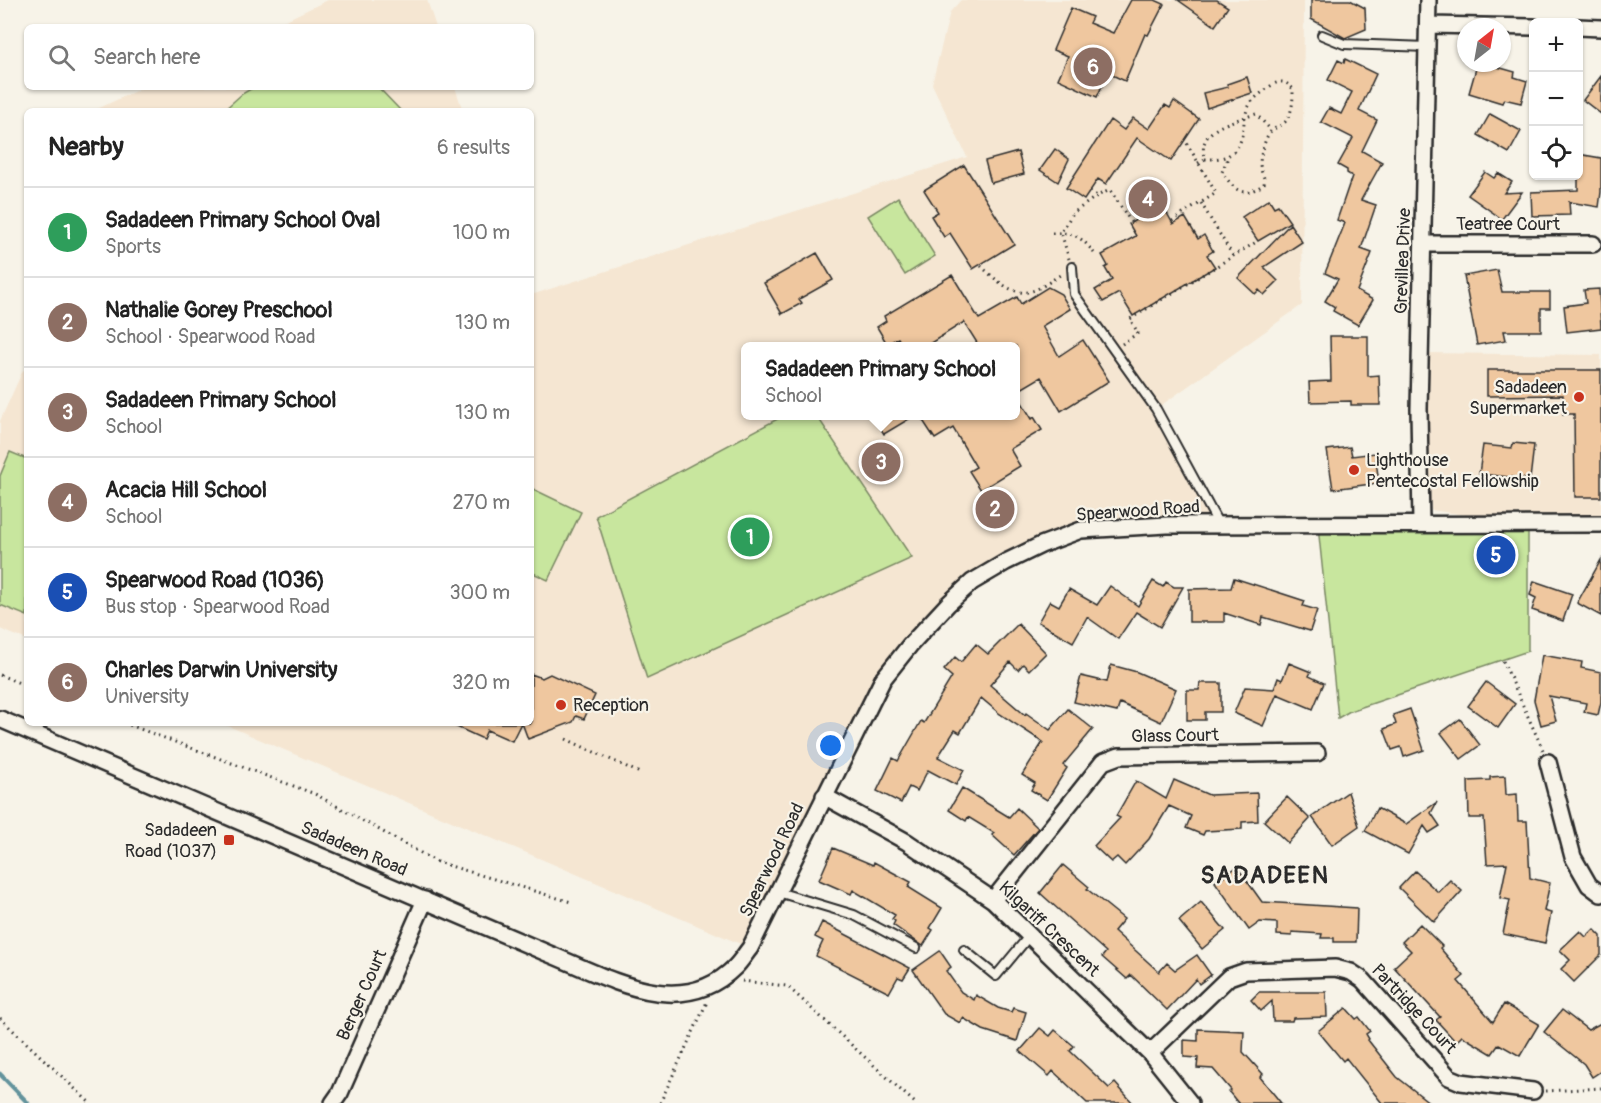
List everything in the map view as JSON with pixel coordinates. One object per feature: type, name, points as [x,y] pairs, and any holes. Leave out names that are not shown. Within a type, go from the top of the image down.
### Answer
[{"type":"street","name":"Grevillea Drive","points":[[1422,524],[1419,409],[1428,0]]},
{"type":"street","points":[[1429,25],[1529,27]]},
{"type":"street","points":[[1583,27],[1601,28]]},
{"type":"street","name":"Teatree Court","points":[[1423,244],[1593,244]]},
{"type":"street","name":"Spearwood Road","points":[[699,990],[735,967],[750,948],[883,679],[948,603],[972,582],[1032,549],[1081,530],[1167,525],[1601,524]]},
{"type":"street","name":"Sadadeen Road","points":[[0,719],[621,982],[653,993],[679,994],[699,990]]},
{"type":"street","name":"Glass Court","points":[[993,900],[1103,762],[1119,756],[1317,753]]},
{"type":"street","points":[[1548,762],[1573,857],[1589,885],[1601,894]]},
{"type":"street","name":"Kilgariff Crescent","points":[[824,796],[907,842],[993,900],[1150,1053],[1190,1103]]},
{"type":"street","name":"Berger Court","points":[[333,1103],[340,1093],[425,900]]},
{"type":"street","name":"Partridge Court","points":[[1150,1053],[1230,977],[1246,971],[1335,968],[1351,972],[1364,980],[1449,1077],[1461,1082],[1533,1091]]},
{"type":"lane","points":[[1322,35],[1344,44],[1428,47]]},
{"type":"lane","points":[[1072,267],[1074,294],[1155,409],[1219,525]]},
{"type":"lane","points":[[777,892],[854,915],[916,948]]},
{"type":"lane","points":[[964,950],[996,976],[1030,935]]},
{"type":"path","points":[[1283,81],[1293,89],[1291,111],[1285,122],[1271,130],[1266,138],[1260,161],[1260,170],[1265,178],[1264,184],[1253,192],[1236,189],[1222,172],[1229,155],[1240,143],[1244,118],[1249,105],[1276,82],[1283,81]]},
{"type":"path","points":[[1205,159],[1202,148],[1204,142],[1217,126],[1256,114],[1271,130]]},
{"type":"path","points":[[1172,221],[1216,193],[1185,140]]},
{"type":"path","points":[[1198,163],[1205,159],[1217,159],[1229,155]]},
{"type":"path","points":[[1060,232],[1073,213],[1110,190],[1131,222]]},
{"type":"path","points":[[1090,191],[1097,196]]},
{"type":"path","points":[[1201,203],[1233,256]]},
{"type":"path","points":[[981,266],[997,281],[1014,290],[1031,292],[1072,267],[1060,232]]},
{"type":"path","points":[[1052,233],[1069,232],[1082,239],[1094,253]]},
{"type":"path","points":[[1113,349],[1138,333],[1130,319],[1258,241]]},
{"type":"path","points":[[1503,661],[1548,762]]},
{"type":"path","points":[[0,675],[24,685]]},
{"type":"path","points":[[132,726],[315,794],[437,862],[571,902]]},
{"type":"path","points":[[566,739],[642,774]]},
{"type":"path","points":[[660,1103],[691,1033],[719,979],[787,986],[915,1103]]},
{"type":"path","points":[[0,1018],[90,1103]]},
{"type":"path","points":[[1533,1091],[1601,1088]]},
{"type":"shaded area","points":[[328,0],[427,0],[435,24],[277,24]]},
{"type":"shaded area","points":[[961,0],[1304,0],[1302,305],[1156,409],[1219,525],[1081,530],[972,582],[883,679],[750,948],[228,726],[534,726],[534,294],[967,157],[932,84],[950,12]]},
{"type":"shaded area","points":[[138,90],[456,90],[462,108],[99,108]]},
{"type":"shaded area","points":[[1420,353],[1601,355],[1601,524],[1528,524],[1431,510],[1419,409]]},
{"type":"shaded area","points":[[23,370],[24,639],[0,629],[0,421]]},
{"type":"green space","points":[[249,90],[381,90],[398,108],[226,108]]},
{"type":"green space","points":[[898,197],[935,256],[905,275],[868,216]]},
{"type":"green space","points":[[776,420],[820,420],[912,558],[647,679],[596,516]]},
{"type":"green space","points":[[10,452],[24,458],[24,615],[0,605],[0,476]]},
{"type":"green space","points":[[534,489],[581,512],[548,580],[534,573]]},
{"type":"green space","points":[[1528,524],[1528,651],[1350,711],[1338,718],[1318,526]]},
{"type":"building","points":[[1131,0],[1155,0],[1164,4],[1148,35],[1145,34],[1125,81],[1108,73],[1097,97],[1058,79],[1068,56],[1053,50],[1071,8],[1092,17],[1089,23],[1113,33]]},
{"type":"building","points":[[1178,0],[1217,0],[1228,7],[1215,26]]},
{"type":"building","points":[[1311,0],[1350,0],[1365,8],[1366,29],[1345,38],[1311,19]]},
{"type":"building","points":[[1345,59],[1376,74],[1359,111],[1377,120],[1362,151],[1382,162],[1361,200],[1376,205],[1361,249],[1372,253],[1357,291],[1373,300],[1358,325],[1333,311],[1335,307],[1325,301],[1338,279],[1325,273],[1345,223],[1337,220],[1352,176],[1338,165],[1353,138],[1321,122],[1329,108],[1341,114],[1352,92],[1328,80],[1338,60],[1344,63]]},
{"type":"building","points":[[1511,71],[1515,72],[1514,77],[1527,81],[1521,103],[1504,99],[1502,103],[1469,93],[1475,72]]},
{"type":"building","points":[[1601,76],[1601,114],[1583,100]]},
{"type":"building","points":[[1247,77],[1252,93],[1207,108],[1203,93],[1228,87],[1227,84]]},
{"type":"building","points":[[1174,101],[1199,119],[1171,161],[1137,138],[1106,184],[1098,179],[1084,200],[1066,188],[1110,120],[1124,130],[1133,118],[1149,129],[1165,105],[1170,108]]},
{"type":"building","points":[[1490,114],[1521,131],[1509,153],[1478,135]]},
{"type":"building","points":[[1055,149],[1069,159],[1058,182],[1040,170]]},
{"type":"building","points":[[1018,152],[1024,174],[991,183],[985,161]]},
{"type":"building","points":[[1583,155],[1601,158],[1599,207],[1569,202],[1570,215],[1532,216],[1531,192],[1578,190],[1578,180],[1583,180]]},
{"type":"building","points":[[964,165],[1014,244],[973,269],[950,233],[944,237],[931,216],[938,212],[924,190]]},
{"type":"building","points":[[1485,172],[1494,178],[1498,173],[1512,182],[1504,193],[1522,192],[1502,219],[1468,195]]},
{"type":"building","points":[[1269,199],[1274,207],[1278,205],[1290,222],[1258,241],[1242,217]]},
{"type":"building","points":[[1162,204],[1173,224],[1185,217],[1198,239],[1204,235],[1213,251],[1207,255],[1215,267],[1133,316],[1119,293],[1103,302],[1095,290],[1112,280],[1105,268],[1108,266],[1102,255],[1136,236],[1129,224]]},
{"type":"building","points":[[1290,224],[1302,242],[1264,267],[1278,281],[1264,295],[1259,290],[1255,294],[1238,278]]},
{"type":"building","points":[[817,253],[833,280],[799,299],[802,303],[782,314],[764,283]]},
{"type":"building","points":[[1497,270],[1502,292],[1550,292],[1550,308],[1541,308],[1541,331],[1504,331],[1506,340],[1477,345],[1464,276]]},
{"type":"building","points":[[952,275],[979,319],[1017,297],[1021,304],[1048,287],[1061,294],[1070,309],[1042,326],[1059,356],[1083,340],[1109,381],[1061,411],[1041,377],[1020,390],[1020,342],[976,342],[964,322],[932,342],[900,342],[898,338],[886,342],[877,327],[886,321],[884,316]]},
{"type":"building","points":[[1599,289],[1601,328],[1567,332],[1564,306],[1586,303],[1584,290]]},
{"type":"building","points":[[1330,336],[1368,336],[1368,376],[1379,375],[1380,405],[1351,405],[1351,401],[1310,402],[1309,382],[1331,381]]},
{"type":"building","points":[[1487,370],[1601,370],[1601,497],[1575,497],[1574,414],[1563,414],[1563,395],[1487,396]]},
{"type":"building","points":[[1020,400],[1042,430],[1010,449],[1020,466],[981,490],[969,471],[976,467],[953,428],[935,439],[923,420],[1020,420]]},
{"type":"building","points":[[875,420],[907,420],[884,434]]},
{"type":"building","points":[[1513,443],[1534,445],[1530,479],[1479,474],[1483,445],[1512,448]]},
{"type":"building","name":"Lighthouse Pentecostal Fellowship","points":[[1350,447],[1352,456],[1375,453],[1379,483],[1333,489],[1327,450]]},
{"type":"building","points":[[1601,560],[1601,616],[1577,603]]},
{"type":"building","points":[[1234,578],[1305,601],[1303,606],[1317,610],[1310,631],[1263,617],[1261,625],[1224,613],[1224,622],[1189,622],[1189,589],[1231,588]]},
{"type":"building","points":[[1153,581],[1163,587],[1166,582],[1174,587],[1183,587],[1160,627],[1136,612],[1118,639],[1087,617],[1073,642],[1038,622],[1050,601],[1059,606],[1069,589],[1097,605],[1110,586],[1138,606]]},
{"type":"building","points":[[1534,581],[1572,594],[1563,621],[1532,610],[1536,598],[1530,595]]},
{"type":"building","points":[[1018,624],[1046,653],[1029,670],[1023,664],[1018,670],[1010,662],[990,685],[1025,715],[1026,713],[1050,730],[1068,709],[1093,729],[1063,765],[1067,768],[1047,800],[1031,790],[1035,783],[1022,775],[1043,742],[1000,714],[981,698],[960,733],[955,730],[938,757],[964,770],[956,785],[928,770],[917,791],[909,787],[901,803],[877,791],[893,758],[898,761],[921,721],[924,723],[952,677],[944,670],[955,657],[961,662],[976,644],[988,654]]},
{"type":"building","points":[[1542,655],[1582,662],[1581,668],[1601,672],[1601,702],[1598,715],[1584,712],[1586,703],[1549,696],[1556,721],[1541,725],[1534,700]]},
{"type":"building","points":[[1289,663],[1311,672],[1309,676],[1324,683],[1313,709],[1277,694],[1263,726],[1234,713],[1245,687],[1274,689],[1278,678],[1282,680]]},
{"type":"building","points":[[1111,665],[1137,672],[1176,689],[1161,722],[1120,703],[1117,712],[1074,702],[1081,676],[1107,682]]},
{"type":"building","name":"Reception","points":[[550,674],[595,695],[584,719],[576,716],[573,722],[528,739],[523,726],[534,726],[534,675],[542,678]]},
{"type":"building","points":[[1486,682],[1515,704],[1498,728],[1468,706]]},
{"type":"building","points":[[1200,683],[1221,683],[1221,712],[1205,712],[1205,720],[1187,720],[1187,690],[1199,690]]},
{"type":"building","points":[[1410,709],[1424,750],[1404,757],[1401,747],[1392,750],[1384,729],[1396,724],[1393,715]]},
{"type":"building","points":[[1460,719],[1480,745],[1461,759],[1441,733]]},
{"type":"building","points":[[455,726],[520,726],[512,741],[487,730],[483,739]]},
{"type":"building","points":[[1505,776],[1506,795],[1517,794],[1518,821],[1527,821],[1530,878],[1550,883],[1544,911],[1551,913],[1545,943],[1503,934],[1510,900],[1500,898],[1507,863],[1487,864],[1484,818],[1469,818],[1468,781],[1490,780],[1490,777]]},
{"type":"building","points":[[1174,780],[1209,795],[1257,793],[1258,821],[1242,822],[1242,829],[1205,831],[1203,835],[1186,828],[1191,816],[1169,806],[1149,839],[1125,865],[1117,857],[1111,862],[1094,846],[1120,818],[1116,816],[1136,781],[1166,799]]},
{"type":"building","points":[[962,788],[1009,817],[1017,808],[1038,828],[1014,855],[992,835],[994,833],[968,817],[966,821],[949,810]]},
{"type":"building","points":[[1348,792],[1359,826],[1332,845],[1312,817]]},
{"type":"building","points":[[1287,797],[1310,819],[1288,843],[1264,821]]},
{"type":"building","points":[[1437,802],[1431,813],[1440,826],[1429,833],[1424,826],[1408,854],[1365,831],[1377,808],[1406,824]]},
{"type":"building","points":[[833,848],[873,865],[874,862],[911,882],[908,887],[942,908],[923,946],[893,925],[895,921],[892,919],[895,915],[853,890],[851,894],[819,880]]},
{"type":"building","points":[[1063,865],[1089,887],[1087,889],[1124,919],[1114,931],[1159,972],[1167,963],[1175,970],[1197,955],[1211,975],[1199,984],[1196,979],[1167,1010],[1131,975],[1127,979],[1102,957],[1106,952],[1040,893]]},
{"type":"building","points":[[1237,867],[1262,902],[1357,908],[1356,942],[1334,942],[1334,938],[1321,938],[1322,934],[1292,932],[1292,936],[1277,935],[1277,923],[1260,922],[1249,930],[1215,882]]},
{"type":"building","points":[[1415,871],[1438,892],[1450,880],[1462,891],[1434,922],[1399,888]]},
{"type":"building","points":[[1201,902],[1225,930],[1202,949],[1179,921]]},
{"type":"building","points":[[822,922],[910,968],[903,979],[898,977],[889,993],[816,956],[823,941],[815,937]]},
{"type":"building","points":[[1420,924],[1442,946],[1440,948],[1464,976],[1458,981],[1493,1022],[1504,1004],[1539,1024],[1520,1056],[1499,1044],[1492,1054],[1462,1036],[1456,1042],[1436,1020],[1440,1017],[1394,967],[1411,951],[1402,942]]},
{"type":"building","points":[[1594,929],[1601,936],[1601,955],[1574,982],[1561,969],[1570,960],[1560,950],[1580,931],[1586,937]]},
{"type":"building","points":[[940,951],[951,967],[946,971],[961,992],[974,1000],[976,995],[998,1008],[1011,1012],[1013,1008],[1026,1012],[1017,1041],[983,1030],[963,1018],[960,1023],[944,1014],[913,970]]},
{"type":"building","points":[[1259,992],[1326,992],[1327,1017],[1273,1021],[1272,1001],[1261,1011],[1251,1000]]},
{"type":"building","points":[[1346,1008],[1356,1019],[1359,1017],[1370,1031],[1366,1034],[1368,1040],[1397,1077],[1430,1103],[1382,1103],[1346,1058],[1343,1061],[1318,1031]]},
{"type":"building","points":[[1562,1010],[1588,1030],[1601,1023],[1601,1071],[1592,1077],[1584,1064],[1544,1032]]},
{"type":"building","points":[[1040,1028],[1050,1036],[1055,1030],[1074,1046],[1070,1051],[1109,1088],[1115,1083],[1133,1103],[1087,1103],[1053,1071],[1049,1076],[1020,1051]]},
{"type":"building","points":[[1198,1029],[1244,1031],[1243,1052],[1263,1074],[1260,1077],[1281,1103],[1238,1103],[1229,1092],[1231,1090],[1213,1069],[1197,1068],[1198,1058],[1184,1057],[1184,1040],[1198,1041]]},
{"type":"waterway","points":[[0,1074],[28,1103]]},
{"type":"place","name":"Charles Darwin University","points":[[1093,67]]},
{"type":"place","name":"Acacia Hill School","points":[[1148,199]]},
{"type":"place","name":"Sadadeen Supermarket","points":[[1579,397]]},
{"type":"place","name":"Sadadeen Primary School","points":[[881,462]]},
{"type":"place","name":"Lighthouse Pentecostal Fellowship","points":[[1354,470]]},
{"type":"place","name":"Nathalie Gorey Preschool","points":[[995,509]]},
{"type":"place","name":"Sadadeen Primary School Oval","points":[[750,537]]},
{"type":"place","name":"Spearwood Road (1036)","points":[[1496,555]]},
{"type":"place","name":"Reception","points":[[561,705]]},
{"type":"place","name":"Sadadeen Road (1037)","points":[[229,840]]},
{"type":"district","name":"SADADEEN","points":[[1265,875]]}]
